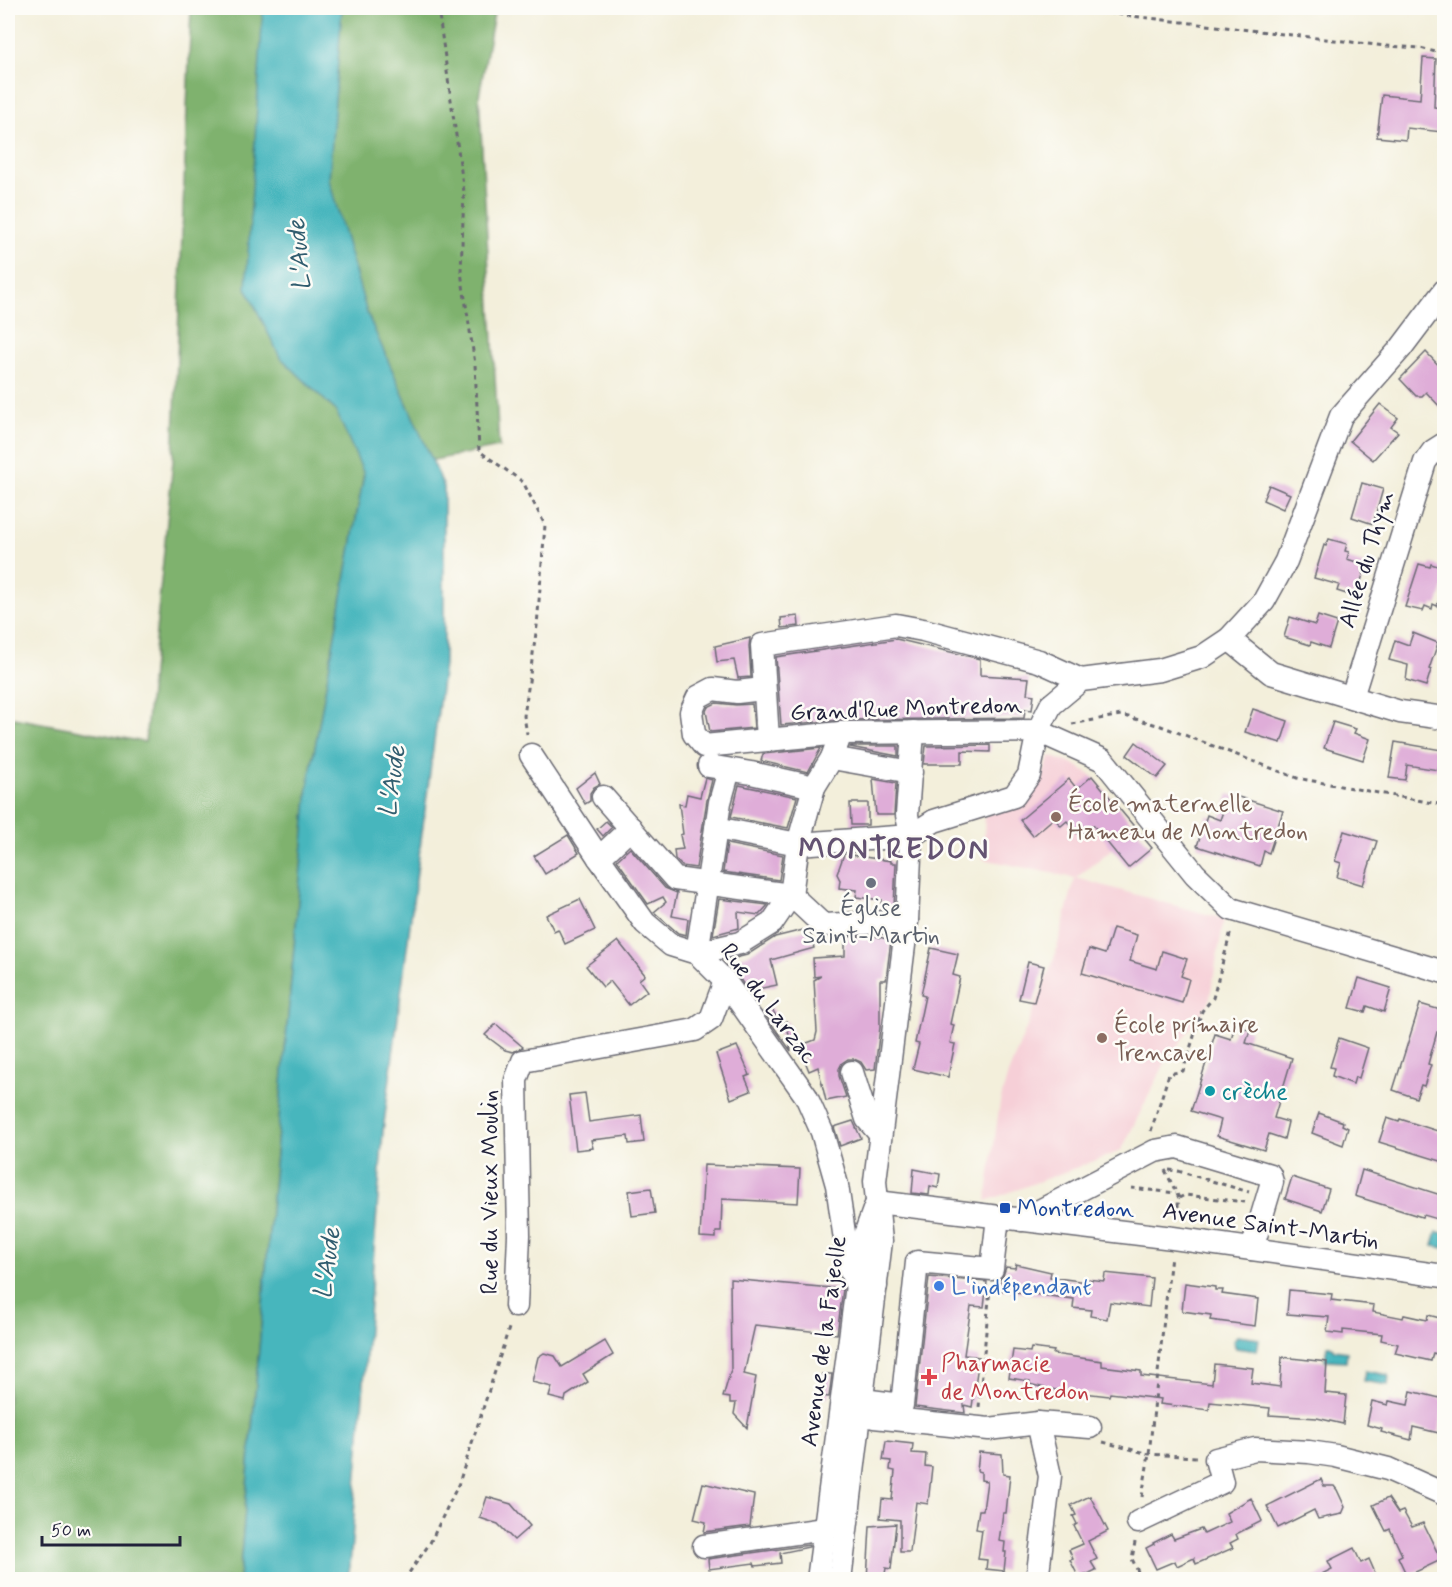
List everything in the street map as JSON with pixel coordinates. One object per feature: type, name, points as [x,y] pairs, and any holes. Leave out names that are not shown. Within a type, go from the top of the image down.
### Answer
[{"type":"street","points":[[716,828],[798,844],[911,836],[934,821],[1014,796],[1029,775],[1038,731],[1051,705],[1081,681],[1160,670],[1202,657],[1229,639],[1264,601],[1286,561],[1341,416],[1401,348],[1444,291]]},
{"type":"street","name":"Allée du Thym","points":[[1352,697],[1425,462],[1444,444]]},
{"type":"street","points":[[723,764],[756,760],[763,741],[762,645],[896,626],[923,630],[1039,661],[1081,681]]},
{"type":"street","points":[[1229,639],[1270,673],[1400,712],[1444,718]]},
{"type":"street","points":[[763,688],[737,692],[713,689],[698,697],[691,712],[694,734],[723,764],[814,788]]},
{"type":"street","points":[[1038,731],[1103,760],[1195,874],[1231,909],[1444,972]]},
{"type":"street","name":"Grand'Rue Montredon","points":[[723,764],[763,741],[841,733],[1038,731]]},
{"type":"street","name":"Avenue de la Fajeolle","points":[[840,1580],[866,1285],[881,1241],[875,1180],[908,921],[911,836],[907,815],[913,732]]},
{"type":"street","points":[[723,764],[720,802],[698,954],[740,943],[772,923],[791,895],[798,844],[814,788],[832,758],[841,733]]},
{"type":"street","name":"Rue du Larzac","points":[[531,755],[645,923],[670,945],[698,954],[725,981],[806,1096],[822,1132],[837,1185],[849,1267],[866,1285]]},
{"type":"street","points":[[832,758],[911,772]]},
{"type":"street","points":[[603,797],[675,879],[791,895],[823,925],[908,921]]},
{"type":"street","points":[[599,858],[631,828]]},
{"type":"street","name":"Rue du Vieux Moulin","points":[[516,1306],[519,1235],[516,1080],[523,1061],[695,1030],[711,1019],[725,981]]},
{"type":"street","points":[[852,1072],[867,1119],[880,1134]]},
{"type":"street","points":[[1022,1220],[1160,1161],[1177,1147],[1270,1175],[1272,1182],[1259,1204],[1252,1249]]},
{"type":"street","name":"Avenue Saint-Martin","points":[[877,1202],[1173,1238],[1444,1276]]},
{"type":"street","points":[[855,1404],[902,1405],[917,1262],[992,1269],[998,1217]]},
{"type":"street","points":[[855,1404],[983,1428],[1038,1423],[1090,1427]]},
{"type":"street","name":"Avenue de la Fajeolle","points":[[818,1580],[824,1529],[855,1404]]},
{"type":"street","points":[[1037,1580],[1050,1476],[1038,1423]]},
{"type":"street","points":[[1138,1522],[1222,1482],[1216,1459],[1255,1449],[1335,1456],[1388,1469],[1444,1494]]},
{"type":"street","points":[[704,1546],[824,1529]]},
{"type":"path","points":[[438,8],[465,192],[461,272],[475,364],[479,451],[523,482],[545,525],[537,626],[524,716],[531,755]]},
{"type":"path","points":[[1064,8],[1385,46],[1420,48],[1444,54]]},
{"type":"path","points":[[1069,725],[1121,715],[1161,726],[1297,778],[1444,804]]},
{"type":"path","points":[[1149,1454],[1179,1198],[1149,1138],[1169,1074],[1183,1071],[1202,1011],[1214,998],[1236,911]]},
{"type":"path","points":[[1157,1175],[1160,1161]]},
{"type":"path","points":[[1160,1161],[1178,1171],[1255,1194],[1259,1204],[1185,1195],[1179,1198]]},
{"type":"path","points":[[1132,1187],[1140,1183]]},
{"type":"path","points":[[983,1428],[992,1269]]},
{"type":"path","points":[[404,1580],[430,1543],[459,1484],[516,1306]]},
{"type":"path","points":[[1090,1427],[1102,1442],[1149,1454],[1216,1459]]},
{"type":"shaded area","name":"École primaire Trencavel","points":[[1050,756],[1075,765],[1092,776],[1137,829],[1076,878],[1224,919],[1209,1002],[1164,1065],[1121,1151],[986,1201],[1000,1102],[1008,1074],[1054,959],[1075,878],[983,859],[985,815],[1013,804],[1040,783]]},
{"type":"green space","points":[[191,8],[495,8],[479,96],[499,447],[364,474],[308,787],[239,1579],[8,1579],[8,717],[145,742],[173,461]]},
{"type":"water","name":"L'Aude","points":[[263,8],[342,8],[329,180],[367,313],[444,487],[444,665],[383,1131],[350,1567],[347,1579],[239,1579],[308,786],[364,474],[336,411],[280,357],[246,288]]},
{"type":"water","points":[[1437,1232],[1444,1233],[1444,1248],[1433,1246]]},
{"type":"water","points":[[1237,1336],[1259,1339],[1257,1351],[1236,1348],[1233,1341]]},
{"type":"water","points":[[1327,1346],[1331,1346],[1334,1350],[1347,1352],[1346,1361],[1325,1360]]},
{"type":"water","points":[[1365,1371],[1389,1375],[1388,1385],[1363,1381]]},
{"type":"building","points":[[1423,58],[1436,59],[1434,107],[1444,108],[1442,132],[1407,128],[1406,140],[1377,137],[1382,95],[1420,99]]},
{"type":"building","points":[[1426,352],[1444,371],[1444,411],[1426,392],[1422,396],[1416,396],[1400,379]]},
{"type":"building","points":[[1380,404],[1398,418],[1391,427],[1398,432],[1373,460],[1350,441]]},
{"type":"building","points":[[1362,483],[1383,489],[1373,524],[1352,517]]},
{"type":"building","points":[[1269,485],[1290,494],[1283,509],[1263,500]]},
{"type":"building","points":[[1329,539],[1347,544],[1345,551],[1349,552],[1347,559],[1366,565],[1356,597],[1337,591],[1339,585],[1314,578],[1324,545],[1326,546]]},
{"type":"building","points":[[1419,564],[1430,567],[1431,564],[1444,568],[1444,585],[1437,606],[1433,604],[1432,609],[1425,606],[1423,611],[1405,607]]},
{"type":"building","points":[[798,616],[799,626],[782,628],[781,618]]},
{"type":"building","points":[[1318,616],[1337,622],[1329,648],[1284,637],[1290,617],[1315,625]]},
{"type":"building","points":[[1413,633],[1438,643],[1426,686],[1406,680],[1408,665],[1389,660],[1395,640],[1409,645]]},
{"type":"building","points":[[750,638],[751,677],[738,678],[734,660],[717,662],[715,646]]},
{"type":"building","points":[[896,639],[980,659],[980,675],[1029,678],[1027,694],[1034,695],[1032,710],[1025,709],[1024,718],[841,720],[781,725],[776,657]]},
{"type":"building","points":[[716,703],[752,704],[754,728],[710,732],[706,711],[708,707]]},
{"type":"building","points":[[1253,709],[1288,721],[1281,743],[1245,732]]},
{"type":"building","points":[[1333,722],[1356,729],[1354,733],[1370,739],[1363,760],[1324,748]]},
{"type":"building","points":[[1136,742],[1167,766],[1157,778],[1127,755]]},
{"type":"building","points":[[1395,742],[1442,750],[1438,770],[1407,765],[1405,780],[1389,778]]},
{"type":"building","points":[[990,745],[990,752],[962,751],[962,764],[924,764],[926,746]]},
{"type":"building","points":[[898,746],[898,756],[850,747]]},
{"type":"building","points":[[821,748],[808,772],[761,761],[763,754]]},
{"type":"building","points":[[595,773],[600,784],[594,787],[590,793],[590,801],[585,804],[576,788]]},
{"type":"building","points":[[1092,776],[1152,848],[1128,868],[1093,825],[1080,836],[1067,821],[1061,826],[1054,818],[1033,836],[1020,820],[1069,779],[1077,789]]},
{"type":"building","points":[[705,778],[712,780],[696,868],[682,866],[675,859],[674,850],[683,849],[679,804],[685,805],[687,794],[700,797]]},
{"type":"building","points":[[873,779],[896,783],[894,815],[876,815]]},
{"type":"building","points":[[739,785],[797,797],[788,828],[731,817]]},
{"type":"building","points":[[1229,794],[1283,811],[1269,853],[1264,851],[1260,866],[1197,846],[1207,815],[1220,820]]},
{"type":"building","points":[[850,803],[868,803],[868,825],[851,825]]},
{"type":"building","points":[[606,821],[612,827],[603,836],[597,829]]},
{"type":"building","points":[[1344,831],[1377,841],[1363,885],[1337,877],[1341,863],[1335,861]]},
{"type":"building","points":[[568,835],[579,853],[545,874],[534,856]]},
{"type":"building","points":[[727,844],[783,855],[779,880],[723,872]]},
{"type":"building","points":[[630,848],[665,888],[677,893],[672,916],[688,919],[686,935],[678,933],[654,912],[666,902],[663,897],[648,904],[617,860]]},
{"type":"building","name":"Église Saint-Martin","points":[[844,854],[896,863],[894,907],[881,905],[882,900],[856,897],[857,890],[839,888],[840,880],[837,874]]},
{"type":"building","points":[[580,899],[595,930],[565,944],[558,929],[554,931],[546,915]]},
{"type":"building","points":[[719,899],[768,905],[759,915],[738,912],[739,928],[713,935]]},
{"type":"building","points":[[1113,928],[1137,935],[1130,961],[1157,969],[1162,951],[1187,959],[1181,976],[1189,979],[1182,1003],[1082,973],[1089,949],[1105,954]]},
{"type":"building","points":[[807,929],[810,931],[814,948],[771,960],[777,985],[748,991],[727,960],[747,955],[775,937]]},
{"type":"building","points":[[875,936],[891,940],[886,980],[880,980],[880,1027],[875,1069],[866,1070],[861,1062],[848,1059],[839,1069],[846,1097],[826,1101],[818,1067],[809,1071],[799,1046],[815,1040],[817,1032],[814,980],[821,976],[814,977],[813,958],[845,956],[845,937]]},
{"type":"building","points":[[618,941],[645,975],[639,980],[647,991],[629,1005],[610,981],[603,987],[586,966]]},
{"type":"building","points":[[931,948],[958,954],[953,975],[960,977],[950,1024],[954,1025],[950,1043],[955,1044],[948,1077],[913,1069],[919,1044],[915,1043],[925,996],[921,995]]},
{"type":"building","points":[[1028,962],[1044,966],[1034,1002],[1019,999]]},
{"type":"building","points":[[1359,978],[1391,988],[1384,1012],[1367,1006],[1365,1012],[1350,1008]]},
{"type":"building","points":[[1420,1004],[1444,1011],[1444,1019],[1440,1033],[1437,1032],[1428,1064],[1431,1065],[1424,1086],[1421,1085],[1416,1098],[1393,1090]]},
{"type":"building","points":[[771,1007],[781,1025],[787,1021],[791,1051],[763,1012]]},
{"type":"building","points":[[496,1024],[523,1047],[513,1052],[505,1050],[485,1035]]},
{"type":"building","name":"crèche","points":[[1235,1025],[1250,1030],[1246,1043],[1292,1058],[1274,1118],[1288,1122],[1284,1139],[1269,1134],[1264,1150],[1217,1136],[1221,1120],[1191,1111],[1215,1034],[1231,1039]]},
{"type":"building","points":[[1339,1038],[1368,1048],[1359,1078],[1355,1077],[1353,1084],[1332,1076],[1334,1068],[1330,1067]]},
{"type":"building","points":[[737,1046],[750,1075],[745,1077],[751,1091],[731,1099],[716,1054]]},
{"type":"building","points":[[585,1093],[589,1122],[641,1115],[644,1142],[629,1144],[628,1136],[591,1140],[593,1148],[576,1150],[569,1095]]},
{"type":"building","points":[[1319,1113],[1343,1122],[1342,1125],[1348,1128],[1343,1145],[1312,1133]]},
{"type":"building","points":[[1387,1118],[1399,1122],[1400,1119],[1444,1133],[1444,1162],[1379,1142]]},
{"type":"building","points":[[853,1121],[861,1138],[840,1146],[834,1127]]},
{"type":"building","points":[[704,1165],[800,1169],[798,1203],[722,1199],[721,1232],[716,1232],[716,1238],[700,1237]]},
{"type":"building","points":[[914,1169],[940,1174],[938,1188],[930,1186],[929,1195],[912,1193]]},
{"type":"building","points":[[1362,1170],[1444,1196],[1444,1221],[1423,1215],[1422,1217],[1355,1196]]},
{"type":"building","points":[[1292,1177],[1329,1189],[1322,1211],[1285,1199]]},
{"type":"building","points":[[651,1188],[655,1213],[632,1216],[629,1191]]},
{"type":"building","points":[[1016,1264],[1051,1272],[1050,1277],[1087,1282],[1087,1279],[1104,1281],[1105,1273],[1152,1278],[1149,1307],[1110,1302],[1107,1319],[1090,1316],[1091,1310],[1073,1308],[1074,1299],[999,1290],[1000,1279],[1006,1267],[1015,1268]]},
{"type":"building","points":[[929,1277],[987,1282],[984,1307],[971,1306],[964,1355],[979,1357],[972,1407],[964,1405],[965,1413],[915,1407]]},
{"type":"building","points":[[730,1279],[843,1289],[837,1334],[755,1325],[744,1374],[756,1377],[747,1428],[734,1414],[736,1403],[730,1403],[730,1398],[723,1397],[731,1370]]},
{"type":"building","points":[[1185,1283],[1215,1287],[1215,1290],[1223,1290],[1222,1294],[1258,1299],[1255,1326],[1210,1320],[1211,1315],[1182,1311]]},
{"type":"building","points":[[1289,1290],[1332,1294],[1331,1300],[1374,1305],[1373,1312],[1403,1318],[1404,1315],[1427,1320],[1428,1315],[1444,1319],[1444,1356],[1433,1353],[1431,1361],[1395,1353],[1398,1344],[1381,1340],[1382,1334],[1343,1330],[1343,1334],[1327,1332],[1329,1317],[1287,1314]]},
{"type":"building","points":[[605,1341],[613,1355],[583,1374],[588,1382],[566,1396],[565,1401],[549,1397],[552,1387],[532,1382],[538,1357],[544,1353],[555,1356],[562,1367]]},
{"type":"building","points":[[1031,1348],[1054,1351],[1053,1354],[1102,1361],[1102,1366],[1141,1371],[1141,1376],[1212,1384],[1214,1364],[1253,1368],[1251,1383],[1280,1387],[1282,1357],[1327,1362],[1325,1393],[1346,1395],[1343,1424],[1317,1418],[1269,1415],[1270,1408],[1210,1402],[1209,1410],[1160,1404],[1161,1399],[1049,1389],[1029,1384],[1030,1381],[1009,1378],[1013,1350],[1030,1352]]},
{"type":"building","points":[[822,1374],[832,1374],[829,1397],[819,1396]]},
{"type":"building","points":[[1411,1391],[1444,1399],[1439,1433],[1413,1427],[1411,1440],[1381,1432],[1382,1429],[1367,1425],[1372,1401],[1388,1405],[1389,1401],[1408,1405]]},
{"type":"building","points":[[886,1441],[913,1444],[912,1453],[926,1454],[925,1466],[932,1467],[928,1504],[916,1502],[910,1552],[900,1552],[900,1520],[880,1518],[882,1499],[892,1500],[895,1471],[890,1470],[891,1461],[883,1460]]},
{"type":"building","points":[[979,1452],[1002,1454],[1003,1474],[1010,1475],[1006,1513],[1003,1513],[999,1541],[1005,1542],[1004,1571],[986,1569],[987,1560],[978,1559],[982,1530],[976,1529],[979,1510],[983,1510],[987,1481],[981,1480],[981,1472],[977,1471]]},
{"type":"building","points":[[1321,1479],[1324,1486],[1334,1486],[1337,1490],[1345,1507],[1342,1514],[1318,1519],[1314,1510],[1278,1528],[1267,1506]]},
{"type":"building","points":[[703,1483],[754,1495],[750,1526],[704,1532],[706,1522],[694,1519]]},
{"type":"building","points":[[1090,1496],[1108,1531],[1088,1541],[1097,1559],[1091,1562],[1096,1570],[1079,1578],[1070,1560],[1073,1559],[1069,1550],[1083,1544],[1074,1526],[1077,1524],[1073,1516],[1076,1515],[1071,1505]]},
{"type":"building","points":[[487,1497],[511,1504],[530,1526],[514,1540],[498,1524],[480,1518]]},
{"type":"building","points":[[1251,1498],[1262,1521],[1236,1534],[1238,1539],[1230,1543],[1233,1548],[1196,1564],[1194,1558],[1177,1566],[1175,1561],[1156,1569],[1146,1548],[1171,1534],[1174,1539],[1201,1529],[1204,1534],[1230,1522],[1226,1513]]},
{"type":"building","points":[[1388,1498],[1398,1513],[1403,1511],[1412,1527],[1423,1523],[1441,1560],[1407,1576],[1398,1557],[1402,1555],[1390,1529],[1386,1531],[1373,1505]]},
{"type":"building","points":[[896,1524],[891,1569],[886,1568],[884,1580],[867,1580],[870,1526]]},
{"type":"building","points":[[809,1545],[809,1547],[780,1553],[781,1563],[755,1566],[754,1563],[709,1569],[708,1559]]},
{"type":"building","points":[[1354,1548],[1361,1563],[1369,1559],[1376,1575],[1368,1580],[1310,1580],[1332,1569],[1328,1561]]},
{"type":"place","name":"École maternelle Hameau de Montredon","points":[[1056,817]]},
{"type":"place","name":"Église Saint-Martin","points":[[871,883]]},
{"type":"place","name":"École primaire Trencavel","points":[[1102,1038]]},
{"type":"place","name":"crèche","points":[[1210,1091]]},
{"type":"place","name":"Montredon","points":[[1005,1208]]},
{"type":"place","name":"L'indépendant","points":[[939,1286]]},
{"type":"place","name":"Pharmacie de Montredon","points":[[929,1377]]},
{"type":"district","name":"MONTREDON","points":[[894,848]]}]
